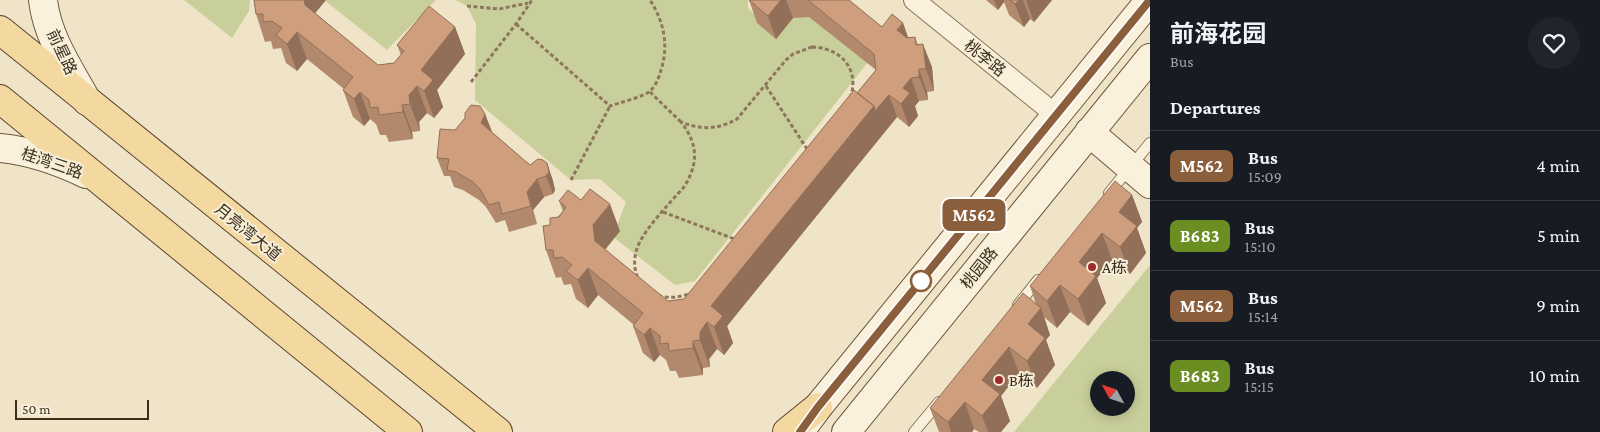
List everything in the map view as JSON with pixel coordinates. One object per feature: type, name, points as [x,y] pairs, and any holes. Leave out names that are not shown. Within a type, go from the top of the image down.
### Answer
[{"type":"main road","name":"前星路","points":[[43,0],[58,50],[88,102]]},
{"type":"main road","points":[[800,432],[818,407],[1150,0]]},
{"type":"main road","name":"月亮湾大道","points":[[0,30],[498,432]]},
{"type":"main road","name":"桃园路","points":[[846,432],[1150,58]]},
{"type":"main road","points":[[0,99],[408,432]]},
{"type":"main road","points":[[1089,132],[1140,175]]},
{"type":"main road","name":"桂湾三路","points":[[0,148],[39,155],[66,164],[104,183]]},
{"type":"main road","points":[[787,432],[818,407]]},
{"type":"street","name":"桃李路","points":[[914,0],[1056,115]]},
{"type":"lane","points":[[1100,205],[1140,175],[1150,143]]},
{"type":"lane","points":[[1013,311],[1044,273]]},
{"type":"lane","points":[[914,432],[945,394]]},
{"type":"path","points":[[571,180],[610,106],[650,92],[659,77],[664,61],[666,44],[663,27],[657,11],[650,0]]},
{"type":"path","points":[[467,6],[499,9],[530,2]]},
{"type":"path","points":[[471,82],[516,24],[530,2]]},
{"type":"path","points":[[516,24],[610,106]]},
{"type":"path","points":[[650,92],[688,131],[693,142],[694,166],[684,187],[643,236],[638,245],[634,264],[641,283],[648,290],[657,295],[676,298],[695,291],[809,153],[850,100],[853,81],[851,71],[840,55],[831,50],[812,47],[802,49],[786,60],[746,111],[737,119],[727,125],[704,129],[681,122]]},
{"type":"path","points":[[766,86],[809,153]]},
{"type":"path","points":[[663,212],[738,240]]},
{"type":"green space","points":[[184,0],[250,0],[249,11],[232,38]]},
{"type":"green space","points":[[324,0],[436,0],[387,50]]},
{"type":"green space","points":[[455,0],[748,0],[748,8],[771,30],[805,1],[868,62],[695,281],[675,285],[613,237],[626,202],[600,179],[571,180],[475,100],[476,24],[467,6]]},
{"type":"green space","points":[[1150,265],[1150,432],[1014,432]]},
{"type":"building","points":[[254,0],[304,0],[305,5],[378,65],[394,63],[404,51],[397,45],[429,6],[455,27],[421,70],[433,80],[424,91],[417,86],[409,95],[410,104],[402,105],[403,112],[379,115],[378,107],[370,108],[369,100],[360,92],[354,99],[343,90],[353,77],[297,32],[287,44],[276,35],[282,28],[272,21],[263,22],[263,14],[256,14]]},
{"type":"building","points":[[749,0],[781,0],[768,16]]},
{"type":"building","points":[[808,0],[849,0],[882,27],[892,14],[903,23],[897,30],[907,38],[915,37],[916,45],[923,44],[926,69],[919,69],[919,77],[911,78],[903,88],[910,93],[901,104],[889,95],[875,111],[874,106],[857,93],[876,70],[874,54]]},
{"type":"building","points":[[1010,0],[1019,0],[1015,4]]},
{"type":"building","points":[[854,90],[874,106],[711,306],[723,316],[714,327],[707,322],[700,332],[700,340],[693,341],[693,348],[669,351],[668,343],[660,344],[660,336],[650,328],[644,335],[633,326],[643,313],[588,268],[578,280],[566,271],[572,265],[562,257],[554,258],[553,250],[546,250],[543,226],[550,225],[550,218],[559,217],[566,207],[559,201],[568,190],[581,200],[590,189],[610,204],[593,225],[595,241],[668,301],[684,299]]},
{"type":"building","points":[[471,105],[480,106],[485,114],[481,123],[530,165],[538,159],[547,163],[549,172],[546,176],[537,179],[527,192],[531,206],[502,214],[499,202],[489,205],[480,189],[473,182],[456,172],[447,170],[449,159],[437,158],[440,129],[455,130],[465,118],[465,113]]},
{"type":"building","points":[[1115,181],[1132,195],[1119,212],[1137,226],[1120,247],[1102,233],[1079,262],[1096,276],[1078,299],[1060,285],[1047,301],[1030,286]]},
{"type":"building","points":[[1023,293],[1041,308],[1028,324],[1045,338],[1027,361],[1009,347],[982,380],[1000,394],[982,416],[965,402],[948,422],[930,408]]},
{"type":"bus line","name":"M562","points":[[800,432],[818,407],[1150,0]]},
{"type":"place","name":"A栋","points":[[1092,267]]},
{"type":"place","name":"B栋","points":[[999,380]]}]
